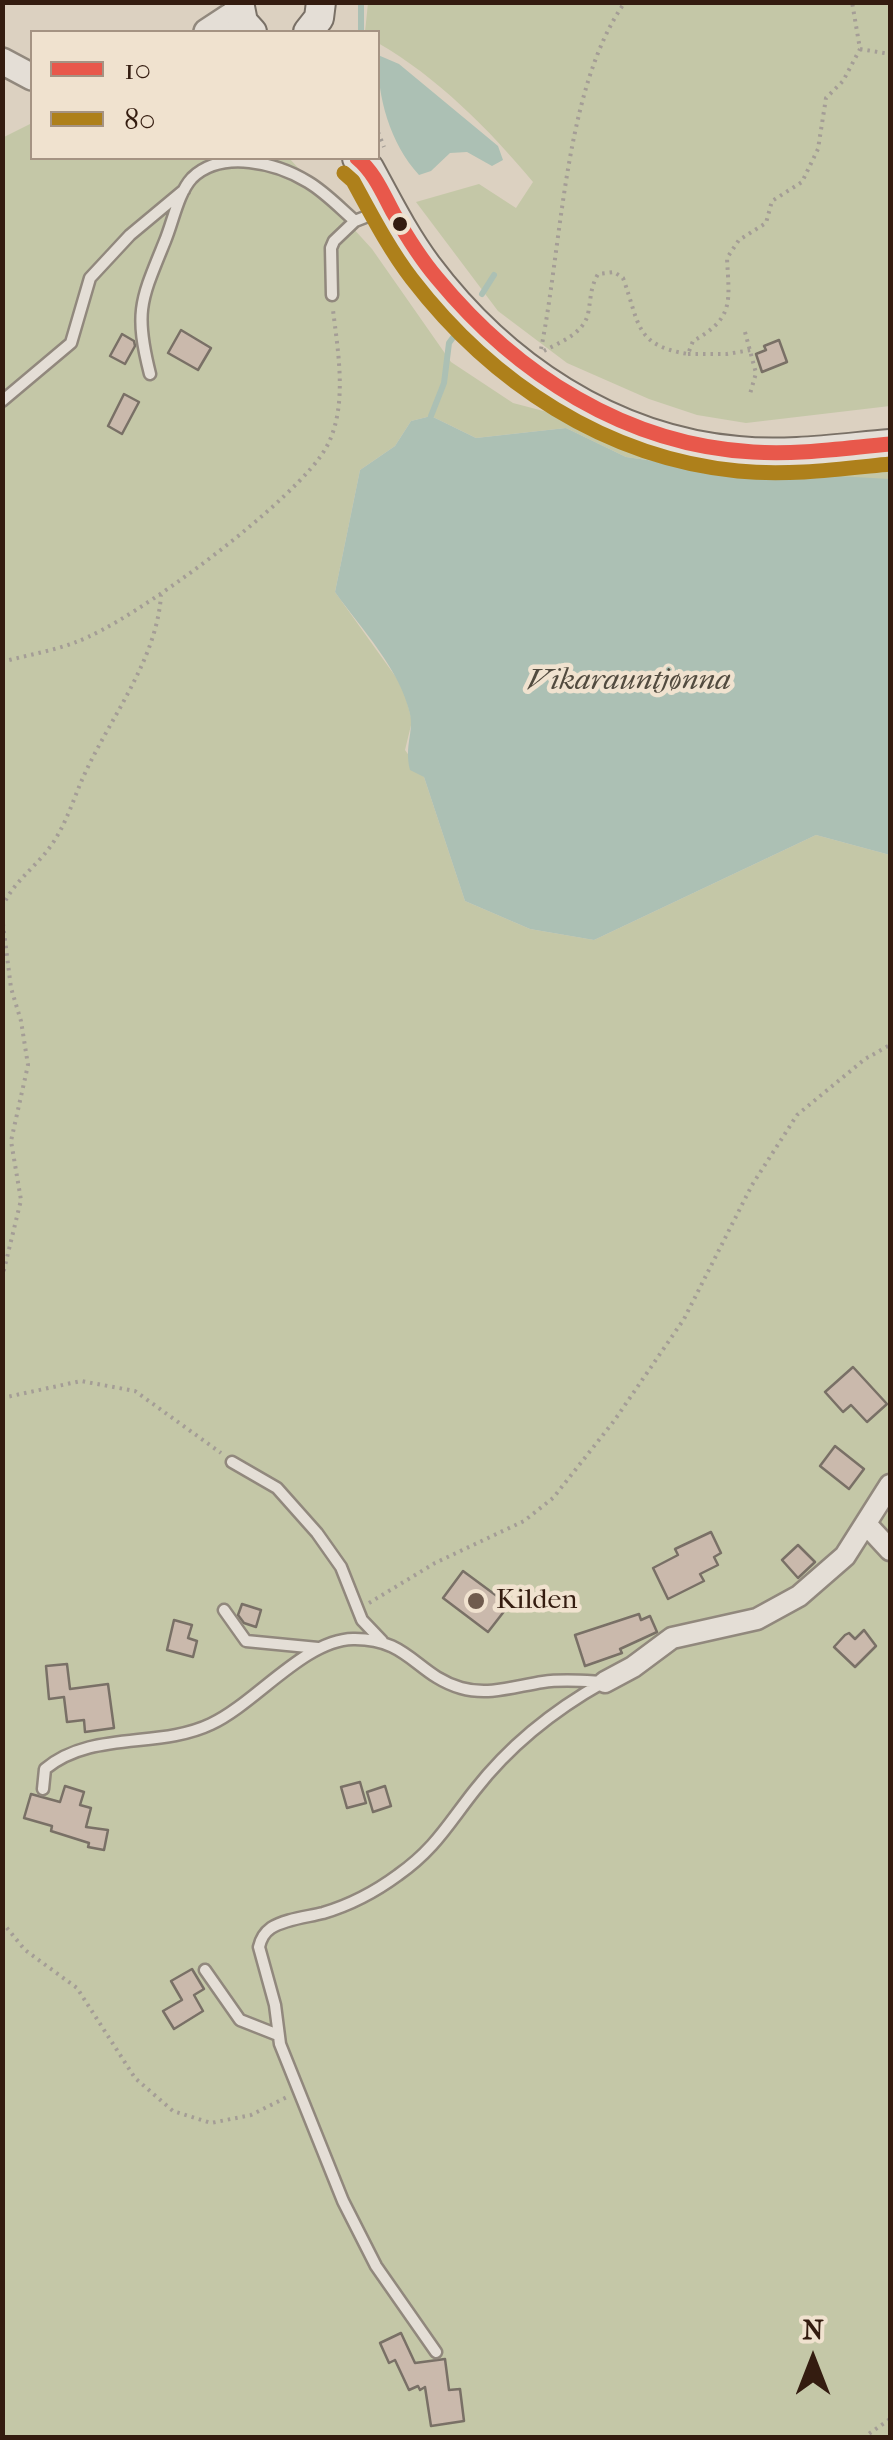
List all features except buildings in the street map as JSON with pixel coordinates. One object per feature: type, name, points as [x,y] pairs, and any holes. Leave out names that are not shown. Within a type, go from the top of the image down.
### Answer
[{"type":"main road","points":[[371,160],[390,208],[426,266],[493,339],[538,376],[584,406],[627,426],[700,447],[743,452],[890,444]]},
{"type":"street","points":[[211,30],[243,15]]},
{"type":"street","points":[[2,61],[30,76]]},
{"type":"street","points":[[605,1682],[672,1638],[757,1619],[798,1596],[845,1556],[890,1486]]},
{"type":"street","points":[[866,1524],[890,1550]]},
{"type":"lane","points":[[2,401],[71,344],[90,278],[130,234],[205,169],[222,163],[250,162],[275,167],[308,182],[355,222]]},
{"type":"lane","points":[[150,374],[140,338],[140,314],[184,190]]},
{"type":"lane","points":[[332,295],[334,241],[355,222],[390,208]]},
{"type":"lane","points":[[232,1462],[277,1488],[308,1523],[341,1567],[356,1610],[382,1641]]},
{"type":"lane","points":[[224,1610],[246,1641],[320,1648],[352,1639],[382,1641],[401,1649],[445,1681],[475,1691],[512,1689],[546,1681],[605,1682]]},
{"type":"lane","points":[[43,1790],[45,1769],[56,1760],[110,1742],[187,1734],[213,1723],[243,1707],[320,1648]]},
{"type":"lane","points":[[436,2352],[376,2266],[344,2201],[278,2035],[275,2005],[259,1946],[261,1938],[276,1925],[326,1912],[368,1895],[403,1872],[439,1840],[474,1790],[508,1752],[554,1714],[605,1682]]},
{"type":"lane","points":[[206,1970],[240,2020],[278,2035]]},
{"type":"path","points":[[541,353],[578,118],[610,24],[626,2]]},
{"type":"path","points":[[688,354],[692,341],[715,328],[730,297],[727,258],[739,240],[766,223],[772,201],[802,182],[818,150],[826,98],[843,81],[860,49],[852,2]]},
{"type":"path","points":[[860,49],[890,54]]},
{"type":"path","points":[[541,353],[578,332],[587,319],[590,288],[598,274],[614,272],[623,278],[648,341],[664,350],[688,354],[751,350]]},
{"type":"path","points":[[2,662],[77,642],[111,626],[256,521],[302,481],[328,444],[339,399],[332,295]]},
{"type":"path","points":[[745,332],[756,373],[750,394]]},
{"type":"path","points":[[530,344],[555,362]]},
{"type":"path","points":[[2,907],[12,887],[49,848],[63,826],[159,624],[162,592]]},
{"type":"path","points":[[2,916],[11,988],[28,1064],[11,1141],[21,1200],[2,1278]]},
{"type":"path","points":[[356,1610],[436,1563],[524,1521],[553,1498],[624,1408],[684,1319],[752,1185],[797,1116],[866,1059],[890,1045]]},
{"type":"path","points":[[2,1398],[82,1381],[135,1391],[232,1462]]},
{"type":"path","points":[[2,1922],[24,1950],[77,1988],[135,2078],[173,2111],[210,2122],[251,2115],[300,2091]]},
{"type":"path","points":[[863,2438],[890,2419]]},
{"type":"green space","points":[[368,3],[890,3],[890,406],[746,423],[697,415],[649,399],[567,363],[498,311],[416,202],[479,184],[516,208],[533,182],[461,105],[380,44],[380,30],[365,30]]},
{"type":"green space","points":[[30,124],[30,160],[291,160],[372,249],[451,362],[513,403],[734,461],[890,464],[890,479],[878,480],[710,469],[626,457],[566,428],[476,438],[431,416],[411,421],[395,446],[360,470],[335,592],[403,687],[412,721],[405,750],[424,777],[465,901],[530,929],[594,940],[816,835],[890,855],[890,2437],[3,2437],[2,138]]},
{"type":"water","points":[[380,56],[399,64],[498,146],[503,160],[492,166],[467,152],[450,153],[431,171],[419,175],[400,149],[387,119],[380,87]]},
{"type":"water","name":"Vikarauntjønna","points":[[431,416],[476,438],[566,428],[626,457],[710,469],[890,479],[890,855],[816,835],[594,940],[530,929],[465,901],[424,777],[410,770],[411,721],[405,697],[379,650],[335,592],[360,470],[395,446],[411,421]]},
{"type":"waterway","points":[[361,2],[361,30]]},
{"type":"waterway","points":[[482,294],[494,275]]},
{"type":"waterway","points":[[431,416],[444,383],[449,343],[460,328]]},
{"type":"transit line","name":"10","points":[[359,160],[374,177],[419,255],[468,313],[502,345],[577,398],[618,419],[706,446],[787,453],[890,444]]},
{"type":"transit line","name":"80","points":[[344,173],[353,181],[404,268],[444,317],[516,382],[598,432],[689,463],[738,471],[795,472],[890,464]]},
{"type":"place","name":"Kilden","points":[[476,1601]]}]
